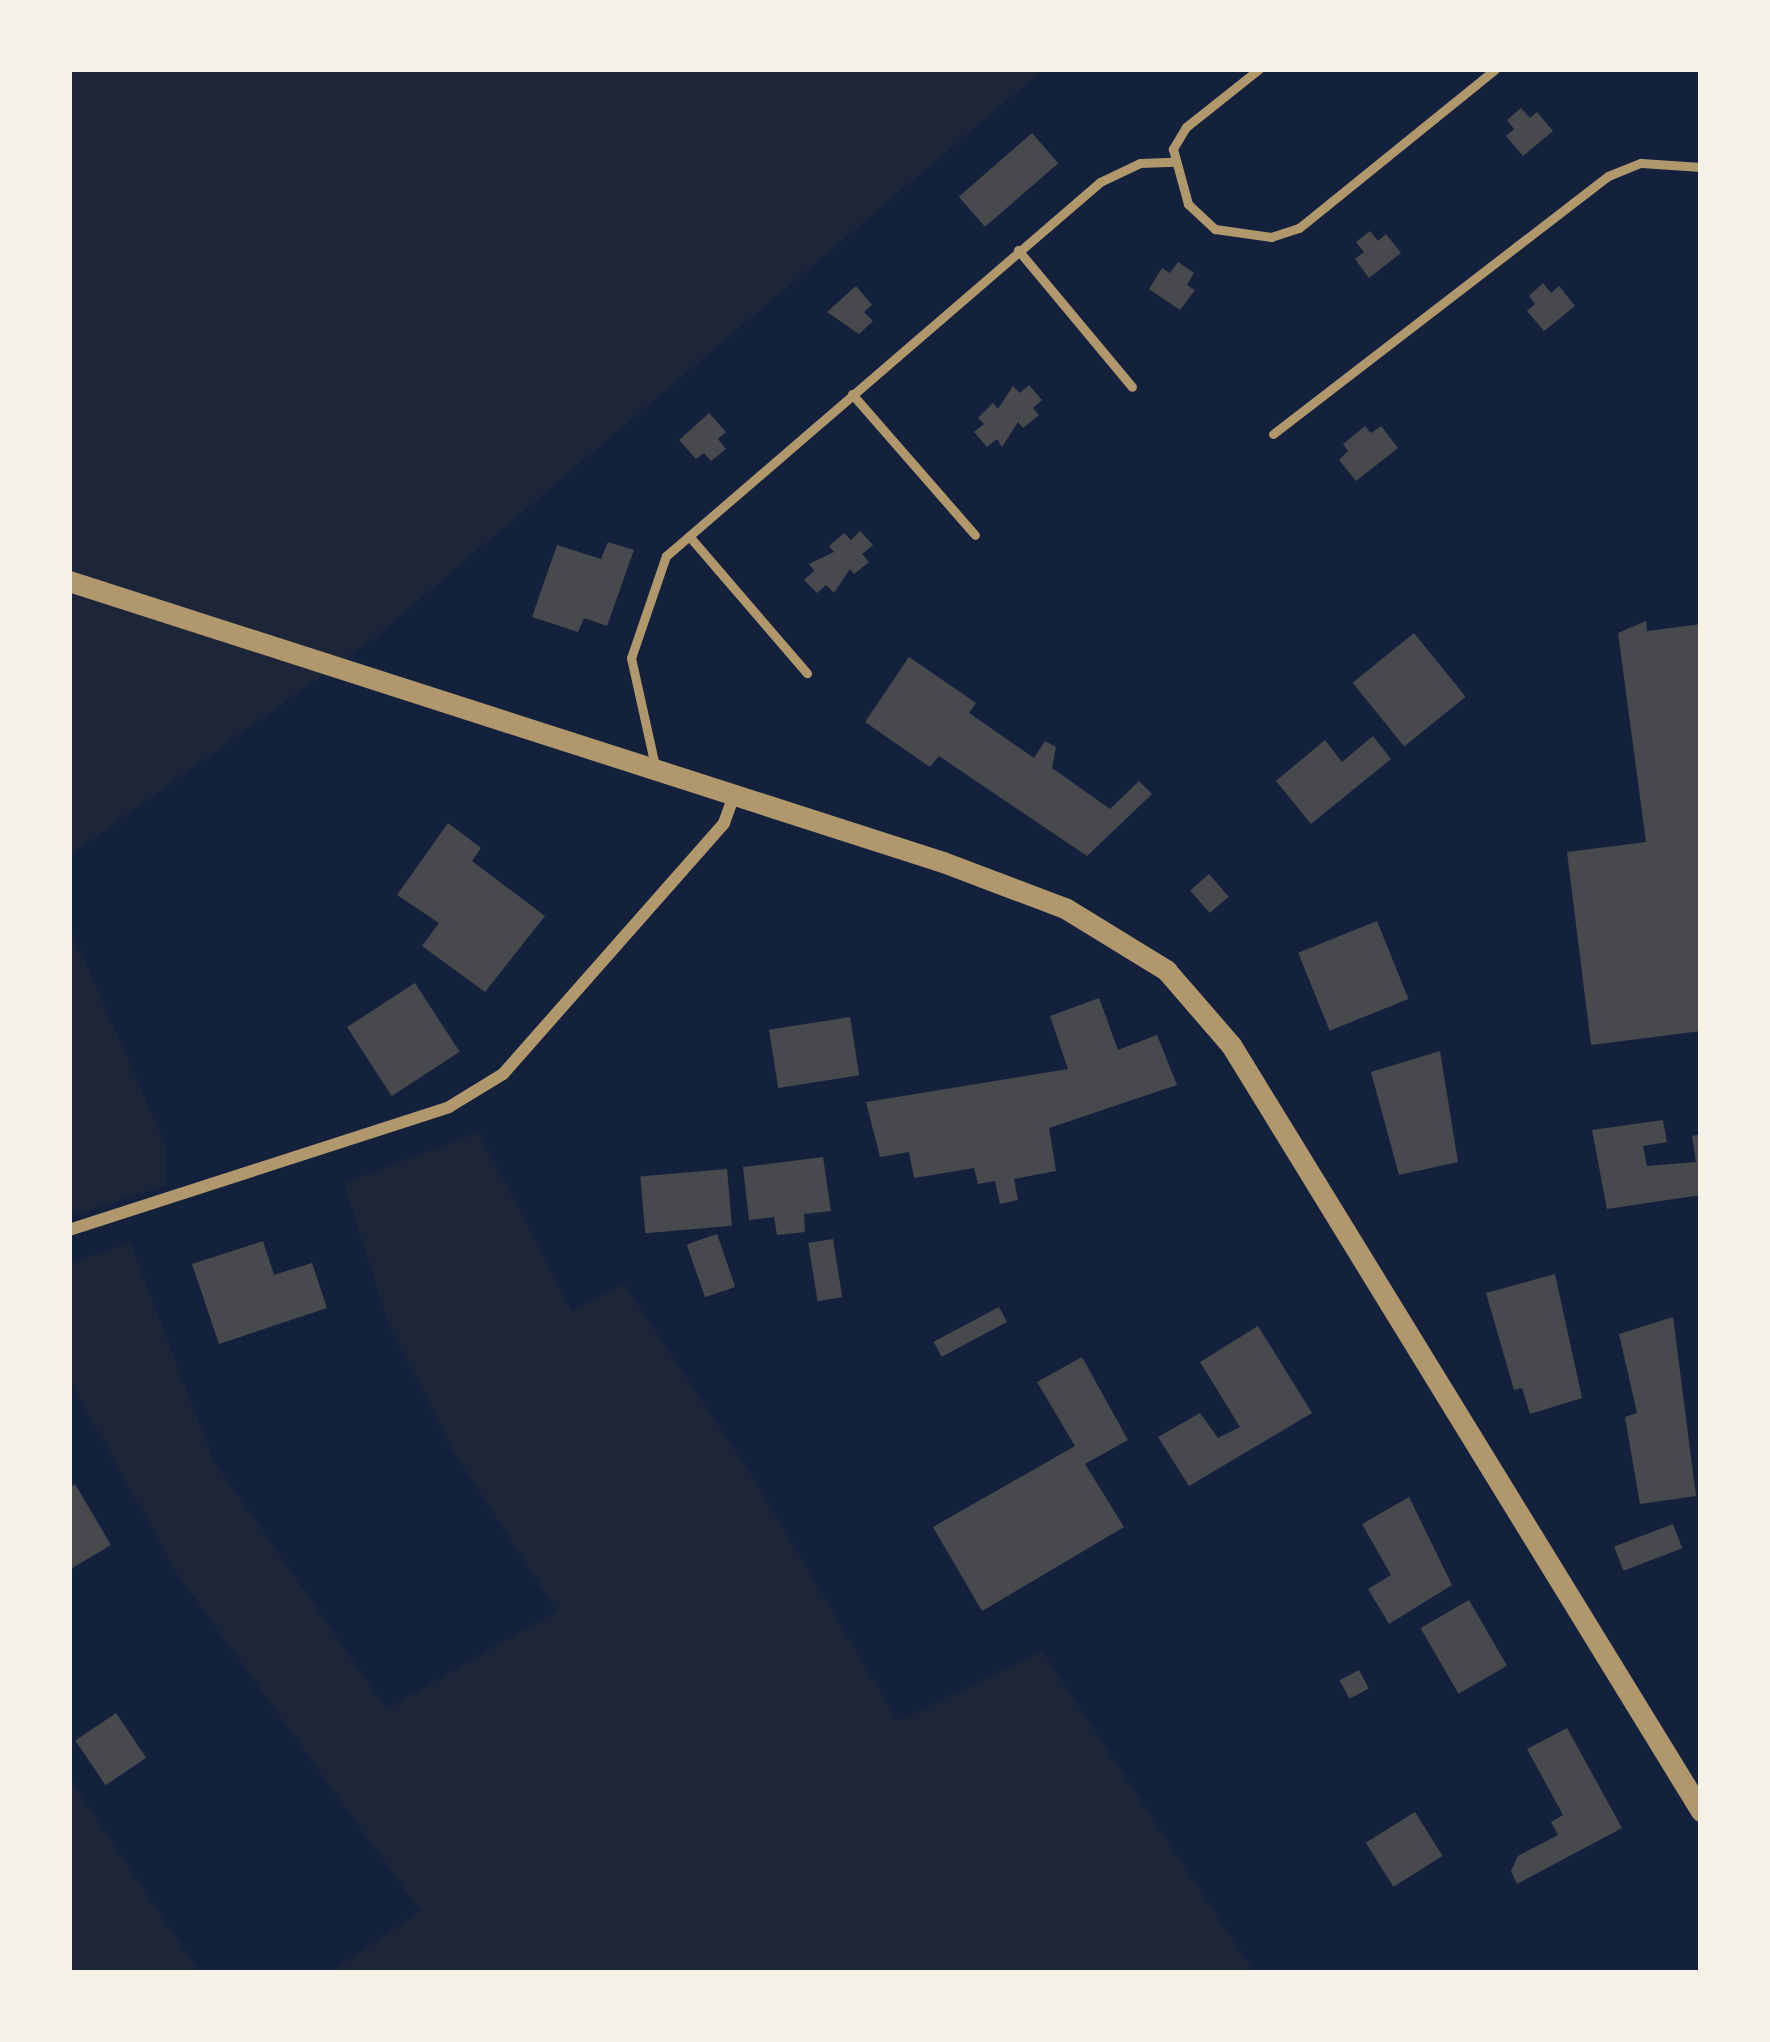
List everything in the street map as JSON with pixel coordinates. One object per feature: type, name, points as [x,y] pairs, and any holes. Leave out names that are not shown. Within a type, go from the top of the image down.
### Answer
[{"type":"street","points":[[69,581],[734,796],[1065,908],[1118,935],[1200,1005],[1701,1811]]},
{"type":"street","points":[[69,1230],[449,1107],[503,1074],[724,824],[734,796]]},
{"type":"lane","points":[[1259,69],[1186,127],[1174,162],[1189,204],[1215,229],[1271,237],[1299,228],[1495,69]]},
{"type":"lane","points":[[656,771],[631,658],[666,556],[1100,182],[1139,164],[1174,162]]},
{"type":"lane","points":[[1273,434],[1608,176],[1641,163],[1701,167]]},
{"type":"lane","points":[[1018,250],[1132,387]]},
{"type":"lane","points":[[851,394],[975,536]]},
{"type":"lane","points":[[688,536],[807,673]]},
{"type":"shaded area","points":[[69,69],[1044,69],[373,639],[69,856]]},
{"type":"shaded area","points":[[69,925],[165,1143],[167,1185],[69,1217]]},
{"type":"shaded area","points":[[479,1132],[572,1311],[624,1284],[748,1469],[898,1721],[1042,1651],[1255,1973],[328,1973],[420,1911],[176,1572],[69,1380],[69,1264],[130,1242],[214,1461],[387,1709],[557,1611],[451,1448],[388,1323],[344,1183]]},
{"type":"shaded area","points":[[69,1777],[200,1973],[69,1973]]},
{"type":"building","points":[[1521,108],[1530,118],[1537,112],[1553,131],[1523,156],[1506,136],[1514,129],[1507,120]]},
{"type":"building","points":[[1032,133],[1058,163],[985,227],[959,197]]},
{"type":"building","points":[[1370,231],[1378,241],[1386,234],[1401,253],[1369,278],[1355,259],[1364,252],[1356,242]]},
{"type":"building","points":[[1178,262],[1194,273],[1187,285],[1195,290],[1180,310],[1149,289],[1162,268],[1170,273]]},
{"type":"building","points":[[1543,283],[1551,293],[1559,286],[1575,306],[1544,331],[1527,311],[1535,304],[1529,296]]},
{"type":"building","points":[[856,286],[872,305],[864,312],[873,321],[859,334],[827,312]]},
{"type":"building","points":[[1029,385],[1042,400],[1033,408],[1039,415],[1023,428],[1018,422],[1002,447],[997,439],[987,447],[974,432],[984,424],[978,418],[993,403],[998,409],[1013,386],[1020,393]]},
{"type":"building","points":[[709,413],[726,432],[718,439],[726,449],[711,461],[704,453],[696,459],[679,440]]},
{"type":"building","points":[[1365,426],[1371,433],[1381,426],[1398,448],[1356,481],[1339,460],[1348,451],[1343,444]]},
{"type":"building","points":[[860,531],[873,545],[862,554],[869,562],[854,574],[850,569],[834,593],[826,585],[817,593],[804,580],[814,571],[809,564],[834,552],[829,546],[844,533],[851,540]]},
{"type":"building","points":[[608,542],[634,550],[607,626],[584,618],[578,632],[532,617],[557,545],[601,559]]},
{"type":"building","points":[[1646,621],[1647,631],[1701,624],[1701,1031],[1591,1045],[1567,852],[1646,842],[1618,633]]},
{"type":"building","points":[[1414,633],[1466,697],[1404,746],[1353,683]]},
{"type":"building","points":[[909,657],[976,703],[969,713],[1034,758],[1045,741],[1056,747],[1052,768],[1110,809],[1139,781],[1152,794],[1087,856],[939,756],[930,767],[865,722]]},
{"type":"building","points":[[1373,736],[1391,759],[1311,824],[1276,781],[1325,740],[1342,762]]},
{"type":"building","points":[[448,823],[481,848],[472,861],[545,916],[485,992],[422,946],[439,923],[397,895]]},
{"type":"building","points":[[1209,874],[1229,897],[1210,913],[1190,890]]},
{"type":"building","points":[[1377,921],[1408,999],[1330,1031],[1298,953]]},
{"type":"building","points":[[415,983],[460,1052],[392,1096],[347,1027]]},
{"type":"building","points":[[1099,998],[1118,1050],[1157,1035],[1177,1085],[1049,1128],[1056,1171],[1014,1179],[1018,1200],[1000,1204],[995,1181],[978,1184],[974,1168],[914,1178],[909,1152],[880,1157],[866,1102],[1068,1069],[1050,1016]]},
{"type":"building","points":[[850,1017],[859,1075],[778,1088],[769,1030]]},
{"type":"building","points":[[1440,1051],[1458,1162],[1399,1175],[1371,1072]]},
{"type":"building","points":[[1663,1120],[1667,1142],[1643,1146],[1647,1166],[1696,1162],[1692,1136],[1701,1134],[1701,1195],[1607,1209],[1592,1130]]},
{"type":"building","points":[[823,1157],[831,1211],[804,1214],[805,1232],[777,1235],[774,1217],[749,1220],[743,1167]]},
{"type":"building","points":[[727,1169],[732,1226],[645,1233],[640,1177]]},
{"type":"building","points":[[717,1234],[735,1287],[705,1297],[687,1244]]},
{"type":"building","points":[[833,1239],[842,1297],[818,1301],[808,1243]]},
{"type":"building","points":[[263,1241],[274,1275],[312,1263],[327,1308],[219,1344],[192,1264]]},
{"type":"building","points":[[1555,1274],[1582,1398],[1530,1414],[1522,1388],[1514,1390],[1486,1293]]},
{"type":"building","points":[[999,1307],[1007,1322],[942,1357],[934,1342]]},
{"type":"building","points":[[1673,1317],[1696,1496],[1640,1504],[1625,1417],[1637,1413],[1619,1334]]},
{"type":"building","points":[[1258,1326],[1312,1413],[1189,1486],[1158,1437],[1200,1413],[1218,1438],[1240,1427],[1200,1362]]},
{"type":"building","points":[[1082,1357],[1128,1440],[1085,1464],[1124,1527],[982,1611],[933,1527],[1075,1446],[1037,1382]]},
{"type":"building","points":[[75,1484],[111,1545],[69,1570],[69,1488]]},
{"type":"building","points":[[1409,1497],[1452,1585],[1389,1624],[1368,1589],[1391,1575],[1362,1524]]},
{"type":"building","points":[[1673,1524],[1682,1548],[1624,1571],[1614,1547]]},
{"type":"building","points":[[1469,1600],[1507,1666],[1459,1694],[1421,1628]]},
{"type":"building","points":[[1359,1670],[1369,1689],[1349,1699],[1340,1680]]},
{"type":"building","points":[[116,1713],[146,1758],[106,1785],[75,1740]]},
{"type":"building","points":[[1567,1728],[1622,1828],[1517,1884],[1511,1871],[1518,1856],[1558,1835],[1551,1822],[1563,1815],[1527,1749]]},
{"type":"building","points":[[1415,1812],[1443,1856],[1393,1887],[1366,1843]]}]
